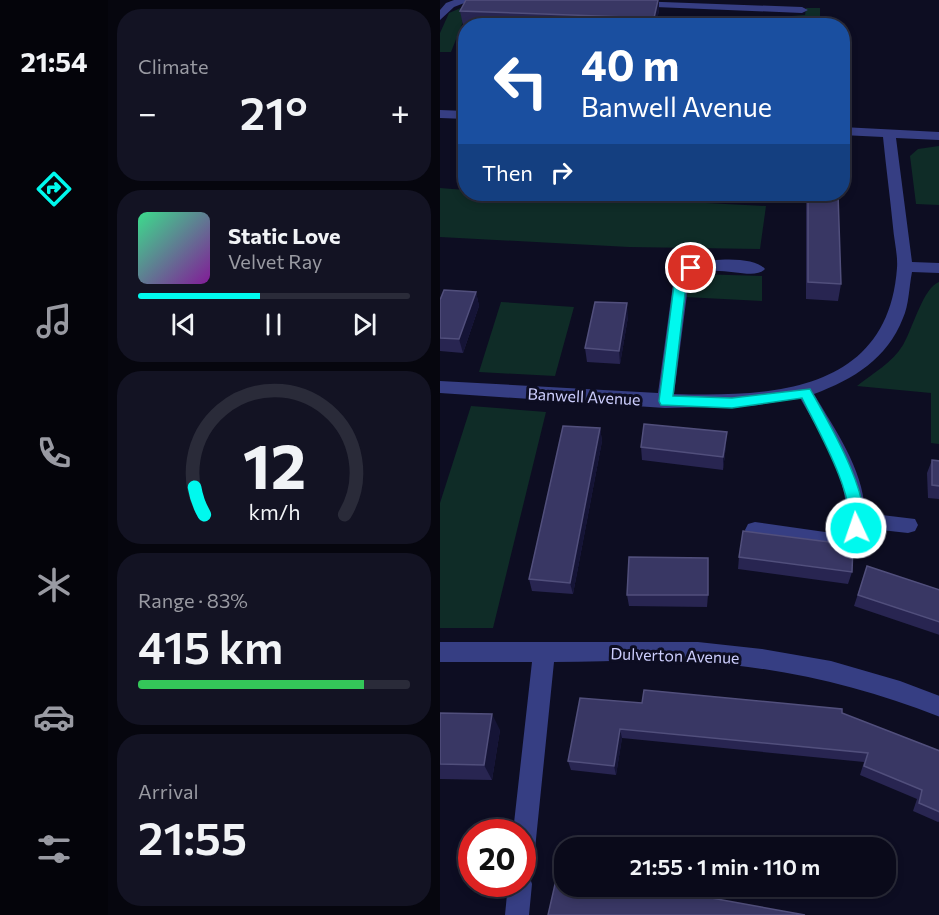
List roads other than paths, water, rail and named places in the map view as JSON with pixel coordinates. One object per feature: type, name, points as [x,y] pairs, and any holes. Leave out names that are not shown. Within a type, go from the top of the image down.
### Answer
[{"type":"street","points":[[440,17],[450,5],[466,0]]},
{"type":"street","points":[[622,3],[693,3],[802,10]]},
{"type":"street","points":[[440,114],[458,115]]},
{"type":"street","points":[[850,132],[940,136]]},
{"type":"street","name":"Banwell Avenue","points":[[440,387],[732,403],[806,392],[848,373],[882,342],[901,305],[905,267],[889,135]]},
{"type":"street","points":[[665,401],[682,277],[686,272],[698,266],[757,269]]},
{"type":"street","points":[[905,267],[940,268]]},
{"type":"street","points":[[755,530],[832,541],[851,535],[858,520],[850,484],[841,461],[806,392]]},
{"type":"street","points":[[858,520],[908,525]]},
{"type":"street","name":"Dulverton Avenue","points":[[440,652],[698,652],[762,659],[831,671],[900,691],[940,707]]},
{"type":"street","points":[[526,819],[544,652]]},
{"type":"street","points":[[517,915],[519,897]]}]
